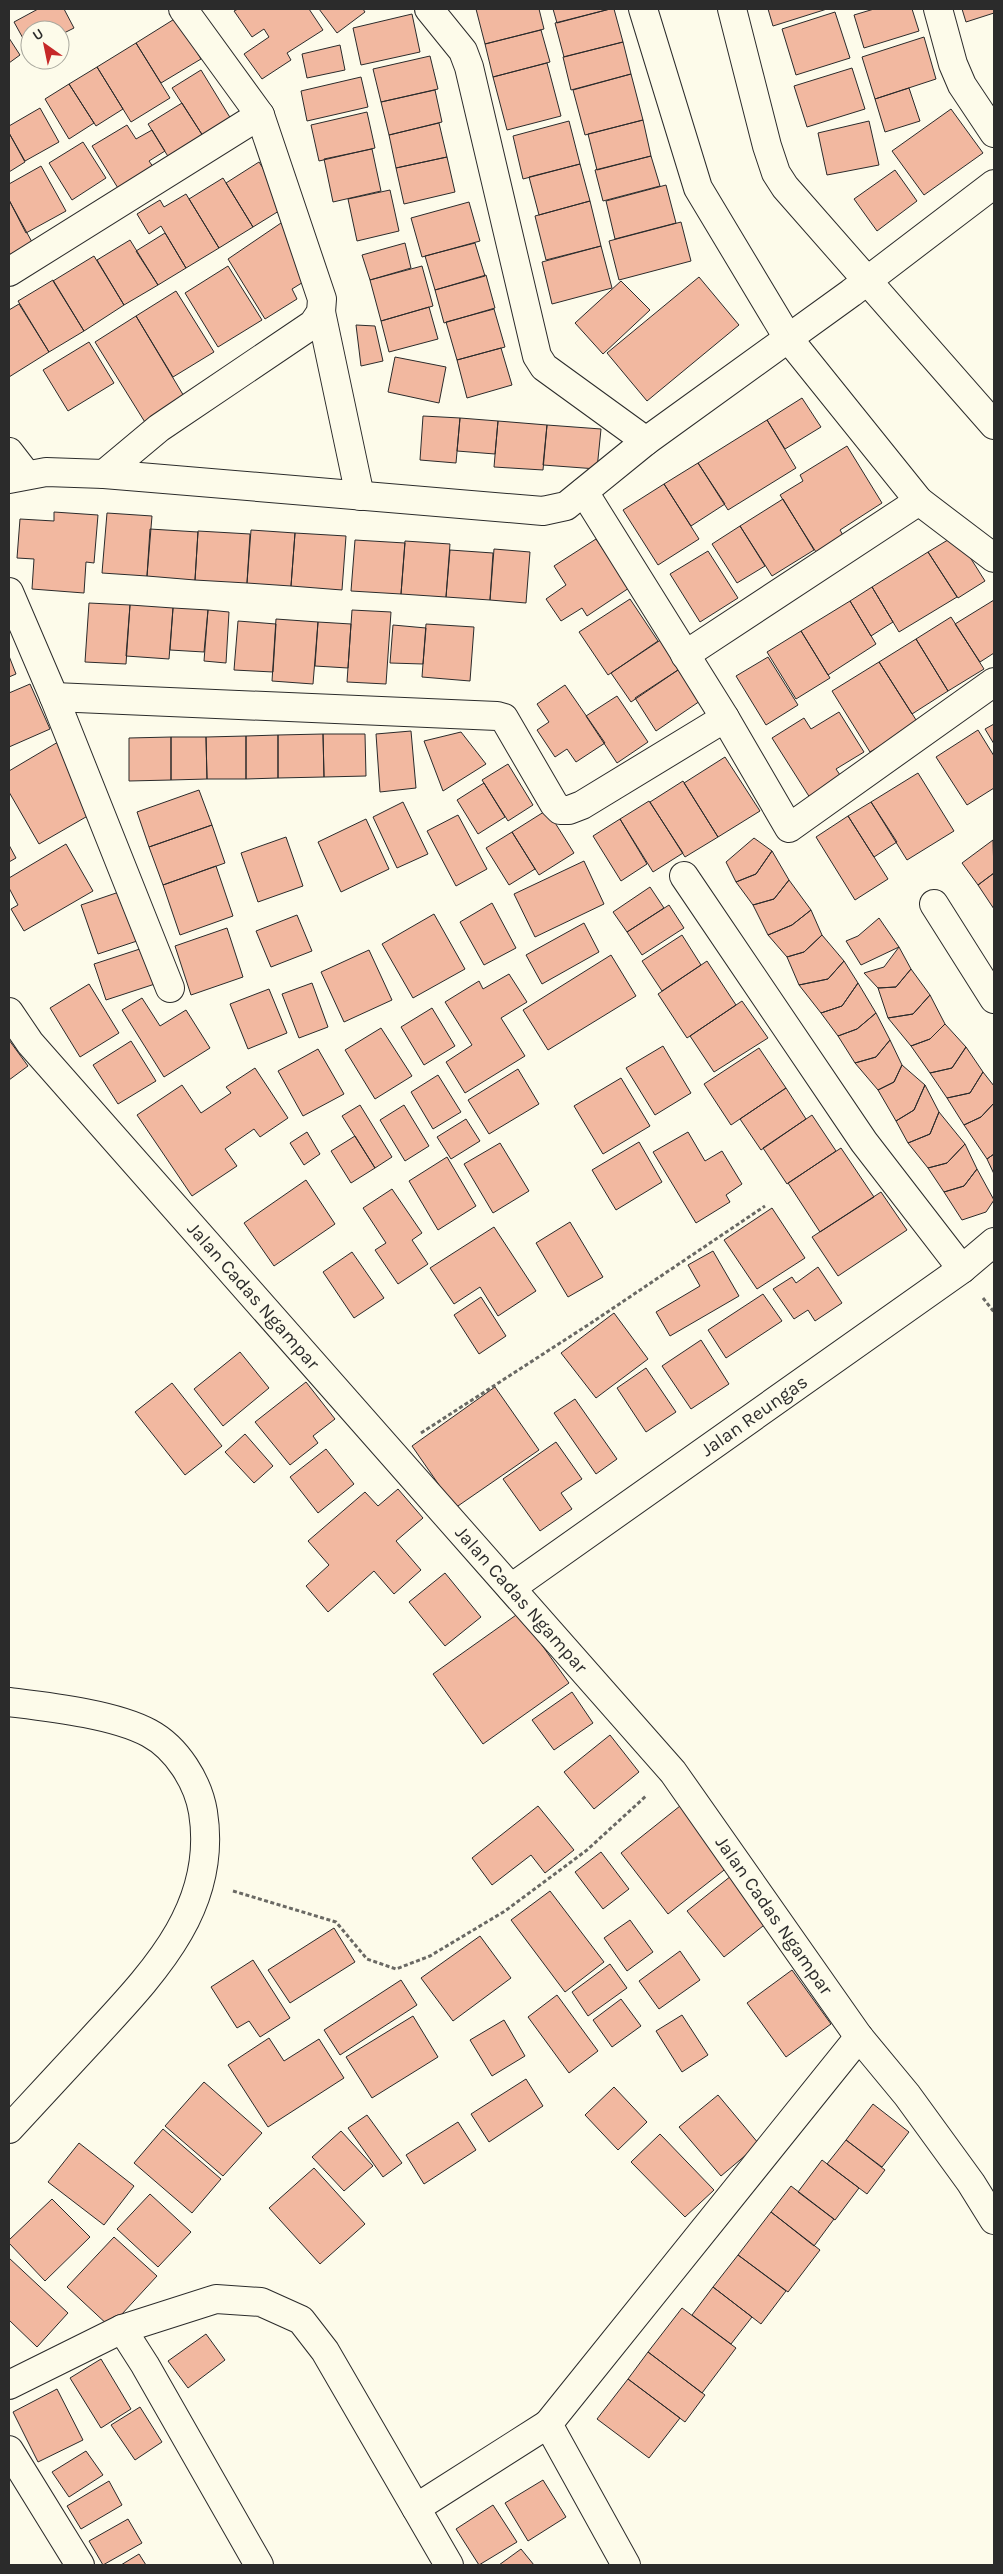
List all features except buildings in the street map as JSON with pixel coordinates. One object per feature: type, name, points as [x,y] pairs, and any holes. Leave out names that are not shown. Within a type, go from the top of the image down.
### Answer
[{"type":"street","points":[[183,9],[260,115],[322,299],[321,312],[360,496]]},
{"type":"street","points":[[429,9],[463,51],[469,67],[536,356],[544,367],[646,441]]},
{"type":"street","points":[[643,9],[698,188],[794,334],[919,501],[994,558]]},
{"type":"street","points":[[732,9],[767,146],[776,173],[859,287],[994,426]]},
{"type":"street","points":[[938,9],[953,64],[962,85],[994,133]]},
{"type":"street","points":[[9,272],[260,115]]},
{"type":"street","points":[[9,452],[17,477],[46,472],[104,474],[543,511],[566,506],[646,441],[710,397],[859,287],[994,184]]},
{"type":"street","points":[[104,474],[158,428],[314,324],[321,312]]},
{"type":"street","points":[[584,492],[725,718],[789,828],[994,682]]},
{"type":"street","points":[[685,655],[919,501]]},
{"type":"street","points":[[9,592],[54,697],[170,988]]},
{"type":"street","points":[[54,697],[497,716],[504,718],[554,804],[560,810],[569,810],[582,805],[725,718]]},
{"type":"street","points":[[684,876],[864,1142],[962,1269]]},
{"type":"street","points":[[934,904],[994,999]]},
{"type":"street","name":"Jalan Cadas Ngampar","points":[[9,1012],[30,1043],[672,1772],[860,2037],[907,2095],[971,2183],[994,2220]]},
{"type":"street","name":"Jalan Reungas","points":[[510,1588],[962,1269],[994,1242]]},
{"type":"street","points":[[9,1702],[106,1718],[150,1734],[181,1761],[200,1793],[207,1837],[202,1880],[177,1938],[146,1980],[9,2129]]},
{"type":"street","points":[[416,2508],[548,2424],[860,2037]]},
{"type":"street","points":[[9,2385],[122,2329],[216,2299],[261,2302],[301,2320],[325,2351],[449,2565]]},
{"type":"street","points":[[122,2329],[145,2365],[259,2565]]},
{"type":"street","points":[[548,2424],[626,2565]]},
{"type":"street","points":[[9,2450],[80,2565]]},
{"type":"path","points":[[390,1453],[591,1323],[765,1206]]},
{"type":"path","points":[[202,1880],[286,1909],[336,1922],[367,1960],[396,1969],[430,1956],[505,1911],[587,1850],[672,1772]]}]
